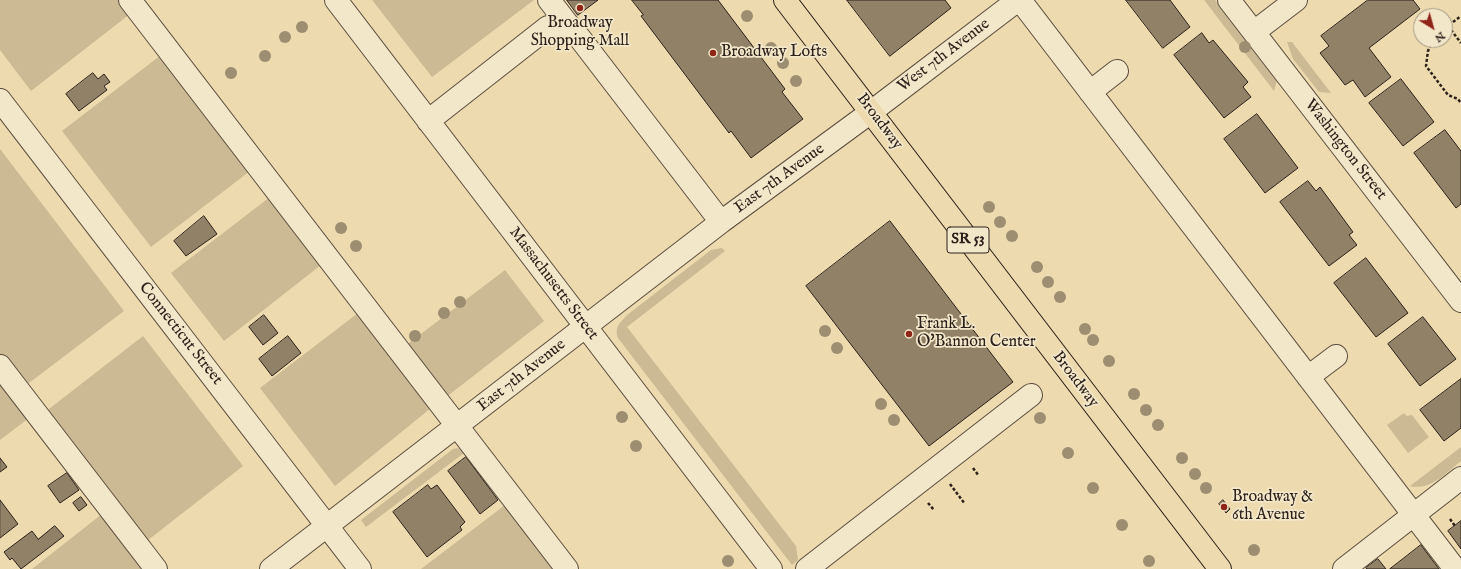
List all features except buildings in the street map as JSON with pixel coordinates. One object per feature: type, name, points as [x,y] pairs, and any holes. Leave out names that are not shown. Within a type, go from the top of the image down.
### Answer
[{"type":"main road","name":"Broadway","points":[[785,0],[1220,569]]},
{"type":"street","points":[[130,0],[567,569]]},
{"type":"street","name":"Massachusetts Street","points":[[336,0],[771,569]]},
{"type":"street","points":[[549,0],[721,222]]},
{"type":"street","points":[[1019,0],[1455,569]]},
{"type":"street","name":"West 7th Avenue","points":[[871,112],[1019,0]]},
{"type":"street","name":"Washington Street","points":[[1229,0],[1461,301]]},
{"type":"street","points":[[1254,32],[1296,0]]},
{"type":"street","points":[[428,121],[548,27],[565,26],[573,31]]},
{"type":"street","points":[[1090,92],[1117,71]]},
{"type":"street","name":"Connecticut Street","points":[[0,100],[360,569]]},
{"type":"street","name":"East 7th Avenue","points":[[271,569],[721,222],[871,112]]},
{"type":"street","points":[[1308,376],[1336,356]]},
{"type":"street","points":[[0,366],[156,569]]},
{"type":"street","points":[[807,569],[1031,395]]},
{"type":"street","points":[[1344,569],[1461,478]]},
{"type":"path","points":[[1453,22],[1461,16]]},
{"type":"path","points":[[1453,33],[1461,43]]},
{"type":"path","points":[[1430,48],[1426,66],[1448,95],[1458,99],[1461,103]]},
{"type":"path","points":[[1450,519],[1455,526]]},
{"type":"shaded area","points":[[0,0],[119,0],[130,14],[31,91],[0,50]]},
{"type":"shaded area","points":[[372,0],[534,0],[432,77]]},
{"type":"shaded area","points":[[1204,0],[1215,0],[1277,80],[1274,91]]},
{"type":"shaded area","points":[[1287,42],[1292,42],[1331,93],[1319,92],[1293,59]]},
{"type":"shaded area","points":[[161,55],[250,171],[151,247],[62,131]]},
{"type":"shaded area","points":[[0,149],[124,311],[25,386],[0,355]]},
{"type":"shaded area","points":[[270,197],[321,265],[224,341],[171,273]]},
{"type":"shaded area","points":[[722,248],[725,251],[627,327],[796,546],[798,560],[792,565],[618,338],[617,334],[618,325],[627,315],[711,250]]},
{"type":"shaded area","points":[[505,270],[544,321],[445,398],[405,346]]},
{"type":"shaded area","points":[[358,313],[431,408],[335,486],[260,388]]},
{"type":"shaded area","points":[[143,336],[243,466],[143,544],[45,412]]},
{"type":"shaded area","points":[[0,380],[29,418],[0,440]]},
{"type":"shaded area","points":[[1404,413],[1407,416],[1412,415],[1429,437],[1408,453],[1387,425]]},
{"type":"shaded area","points":[[1461,447],[1461,461],[1444,476],[1424,486],[1410,486]]},
{"type":"shaded area","points":[[458,448],[464,453],[366,527],[361,520],[453,449]]},
{"type":"shaded area","points":[[505,505],[557,569],[421,569]]},
{"type":"shaded area","points":[[102,514],[145,569],[32,569]]},
{"type":"place","name":"Broadway Shopping Mall","points":[[580,8]]},
{"type":"place","name":"Broadway Lofts","points":[[713,53]]},
{"type":"place","name":"Frank L. O'Bannon Center","points":[[909,334]]},
{"type":"place","name":"Broadway & 6th Avenue","points":[[1224,507]]}]
